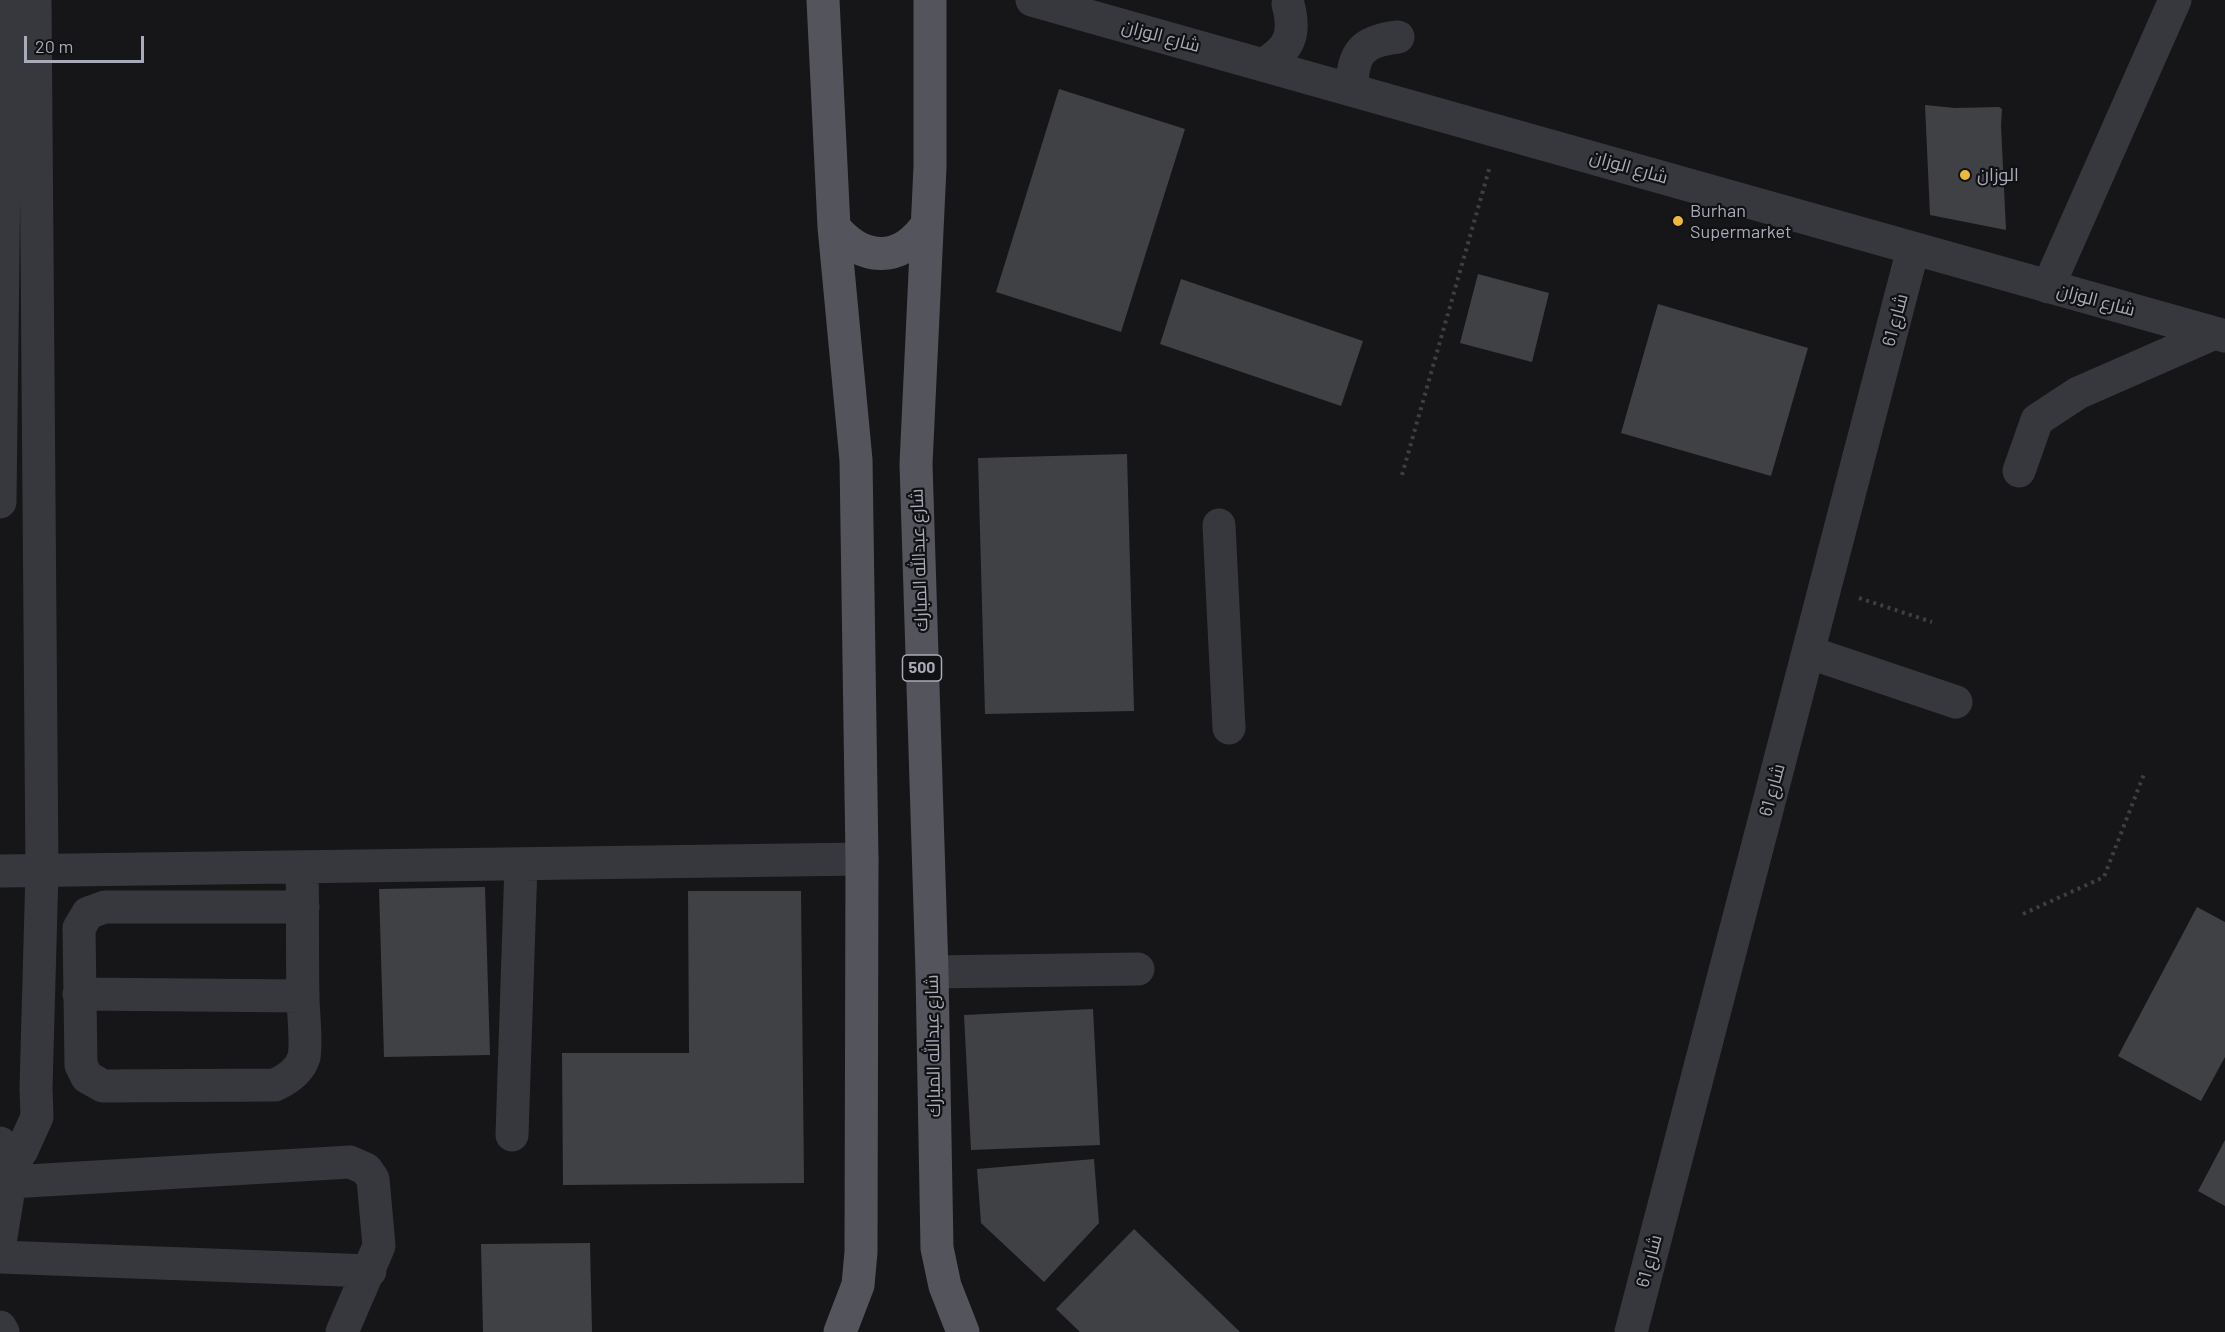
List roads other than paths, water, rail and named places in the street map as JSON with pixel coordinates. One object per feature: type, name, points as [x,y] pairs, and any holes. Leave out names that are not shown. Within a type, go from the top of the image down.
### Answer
[{"type":"main road","name":"شارع عبدالله المبارك","points":[[930,0],[930,167],[916,464],[932,972],[937,1248],[945,1286],[963,1332]]},
{"type":"main road","points":[[819,6],[834,227],[856,460],[862,859],[861,1252],[858,1286],[840,1332]]},
{"type":"main road","points":[[834,227],[854,247],[880,254],[894,252],[907,246],[918,238],[926,226]]},
{"type":"street","points":[[0,502],[6,0]]},
{"type":"street","points":[[0,1243],[8,1163],[22,1150],[37,1117],[42,871],[35,0]]},
{"type":"street","name":"شارع الوزان","points":[[1032,0],[2220,334]]},
{"type":"street","points":[[2048,287],[2175,0]]},
{"type":"street","points":[[1264,64],[1280,55],[1290,40],[1293,21],[1288,4]]},
{"type":"street","points":[[1352,89],[1352,69],[1361,51],[1378,40],[1398,38]]},
{"type":"street","name":"شارع 61","points":[[1633,1324],[1913,249]]},
{"type":"street","points":[[2019,471],[2037,420],[2078,393],[2220,334]]},
{"type":"street","points":[[1219,525],[1229,728]]},
{"type":"street","points":[[1808,652],[1956,702]]},
{"type":"street","points":[[0,872],[862,859]]},
{"type":"street","points":[[512,1135],[521,864]]},
{"type":"street","points":[[302,867],[303,907],[304,1056],[299,1067],[284,1081],[275,1085],[103,1086],[87,1077],[81,1065],[79,928],[88,913],[105,907],[303,907]]},
{"type":"street","points":[[932,972],[1138,969]]},
{"type":"street","points":[[79,994],[303,996]]},
{"type":"street","points":[[8,1163],[350,1162],[366,1168],[373,1179],[379,1246],[342,1332]]},
{"type":"street","points":[[0,1257],[370,1271]]},
{"type":"street","points":[[0,1328],[3,1332]]},
{"type":"place","name":"الوزان","points":[[1965,175]]},
{"type":"place","name":"Burhan Supermarket","points":[[1678,221]]}]
